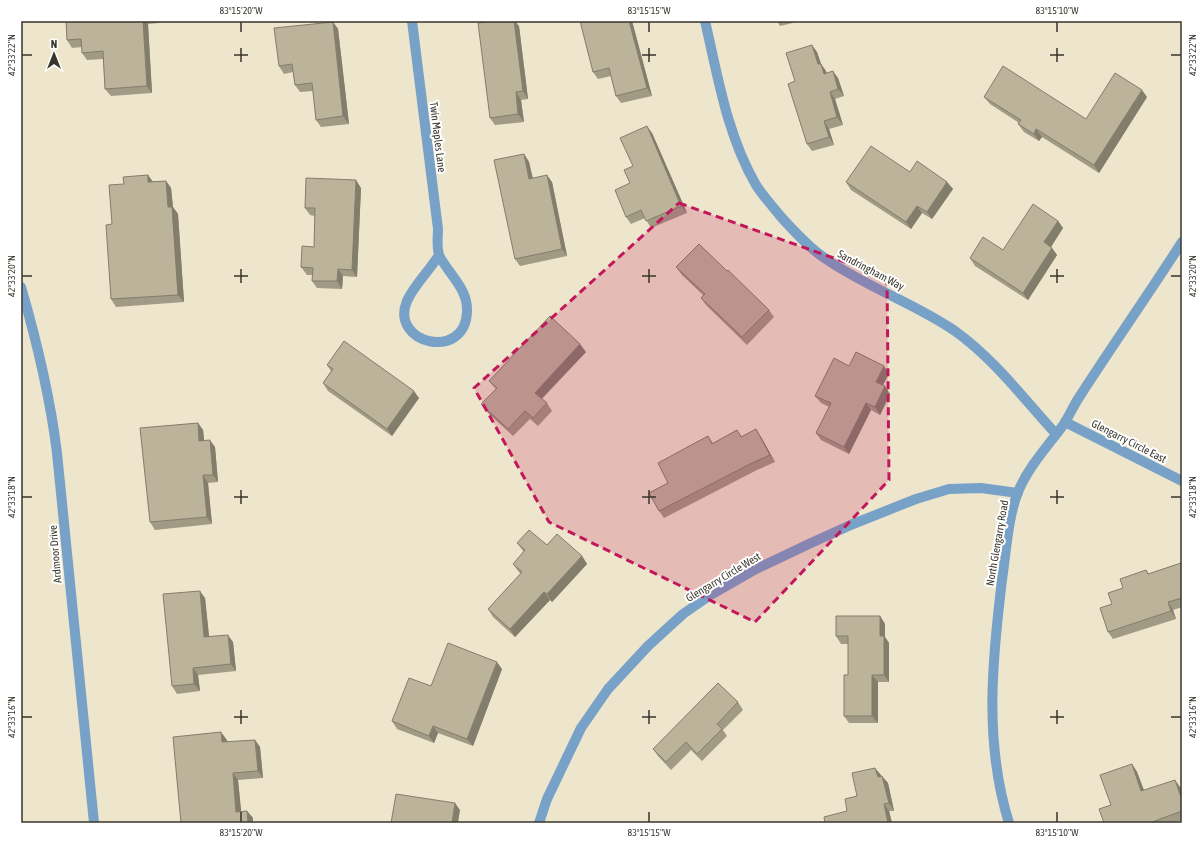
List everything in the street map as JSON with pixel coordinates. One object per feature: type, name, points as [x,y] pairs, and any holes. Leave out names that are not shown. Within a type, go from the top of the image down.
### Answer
[{"type":"street","name":"Twin Maples Lane","points":[[412,21],[438,229],[439,256]]},
{"type":"street","name":"Sandringham Way","points":[[705,21],[724,104],[734,139],[757,186],[773,207],[799,237],[824,259],[852,276],[934,318],[982,352],[1056,434]]},
{"type":"street","name":"North Glengarry Road","points":[[1009,823],[998,774],[992,730],[992,685],[995,631],[1008,533],[1018,493],[1034,464],[1065,422],[1182,242]]},
{"type":"street","points":[[439,256],[450,270],[466,299],[466,319],[462,331],[452,338],[440,342],[430,343],[420,339],[411,331],[406,321],[407,302],[413,291],[439,256]]},
{"type":"street","name":"Ardmoor Drive","points":[[21,287],[35,333],[52,411],[94,823]]},
{"type":"street","name":"Glengarry Circle East","points":[[1065,422],[1182,481]]},
{"type":"street","name":"Glengarry Circle West","points":[[539,823],[547,799],[581,728],[608,689],[648,646],[683,614],[756,569],[853,524],[916,499],[949,490],[981,488],[1018,493]]},
{"type":"highlighted area","points":[[679,203],[887,277],[889,480],[755,622],[549,522],[474,388]]},
{"type":"building","points":[[66,21],[143,21],[147,86],[105,89],[103,51],[82,53],[81,39],[67,40]]},
{"type":"building","points":[[514,21],[523,91],[516,92],[518,114],[490,118],[478,23]]},
{"type":"building","points":[[580,21],[629,21],[647,88],[616,96],[609,68],[593,72]]},
{"type":"building","points":[[333,22],[343,116],[316,120],[312,83],[295,85],[292,64],[279,66],[274,28]]},
{"type":"building","points":[[812,45],[818,64],[821,64],[824,74],[833,71],[838,89],[830,92],[837,117],[824,121],[829,137],[807,144],[788,84],[795,81],[786,53]]},
{"type":"building","points":[[1003,66],[1086,119],[1115,73],[1142,90],[1094,165],[1036,129],[1034,134],[1018,124],[1021,120],[984,97]]},
{"type":"building","points":[[647,126],[681,206],[646,221],[641,210],[626,217],[615,190],[630,183],[624,170],[633,166],[620,138]]},
{"type":"building","points":[[871,146],[910,172],[917,161],[947,182],[927,212],[917,206],[906,222],[846,182]]},
{"type":"building","points":[[524,154],[529,179],[547,175],[562,249],[515,259],[494,160]]},
{"type":"building","points":[[148,175],[148,182],[166,181],[168,207],[172,207],[178,295],[111,299],[106,225],[112,224],[109,185],[124,184],[123,177]]},
{"type":"building","points":[[306,178],[356,180],[352,270],[338,269],[337,281],[312,281],[313,268],[301,267],[302,246],[314,247],[315,208],[305,208]]},
{"type":"building","points":[[1033,204],[1058,221],[1044,242],[1052,248],[1023,293],[970,258],[983,237],[1003,250]]},
{"type":"building","points":[[699,244],[769,310],[742,337],[701,298],[705,294],[676,267]]},
{"type":"building","points":[[550,316],[580,344],[535,393],[547,403],[533,418],[525,411],[508,429],[481,404],[497,388],[489,381]]},
{"type":"building","points":[[344,341],[414,391],[387,429],[323,383],[333,369],[327,365]]},
{"type":"building","points":[[856,352],[884,366],[876,382],[885,386],[875,407],[866,403],[844,447],[816,433],[831,403],[815,396],[834,358],[849,366]]},
{"type":"building","points":[[198,423],[199,441],[210,440],[213,475],[203,475],[207,517],[150,522],[140,428]]},
{"type":"building","points":[[756,429],[770,455],[659,511],[649,493],[668,483],[658,463],[708,436],[712,444],[737,430],[741,437]]},
{"type":"building","points":[[529,530],[547,545],[557,534],[582,556],[547,594],[544,592],[510,629],[488,609],[522,572],[513,564],[525,550],[517,543]]},
{"type":"building","points":[[1181,563],[1182,598],[1168,602],[1171,611],[1108,632],[1100,608],[1112,604],[1108,593],[1123,588],[1120,579],[1146,570],[1148,574]]},
{"type":"building","points":[[200,591],[204,637],[228,635],[231,664],[193,668],[194,684],[172,686],[163,594]]},
{"type":"building","points":[[836,616],[880,616],[880,636],[884,636],[884,675],[872,675],[872,716],[844,716],[844,675],[848,675],[848,636],[836,636]]},
{"type":"building","points":[[448,643],[497,662],[467,739],[433,726],[429,736],[392,721],[409,678],[431,686]]},
{"type":"building","points":[[718,683],[738,702],[717,724],[722,729],[697,754],[686,742],[666,762],[653,749]]},
{"type":"building","points":[[221,732],[222,742],[255,740],[258,771],[233,773],[236,812],[247,811],[248,823],[181,823],[173,737]]},
{"type":"building","points":[[1132,764],[1141,791],[1175,780],[1182,800],[1182,811],[1152,823],[1104,823],[1099,809],[1111,805],[1100,775]]},
{"type":"building","points":[[875,768],[878,777],[882,776],[889,803],[884,804],[888,823],[825,823],[824,817],[847,811],[845,799],[857,796],[852,773]]},
{"type":"building","points":[[396,794],[455,803],[452,823],[391,823]]}]
